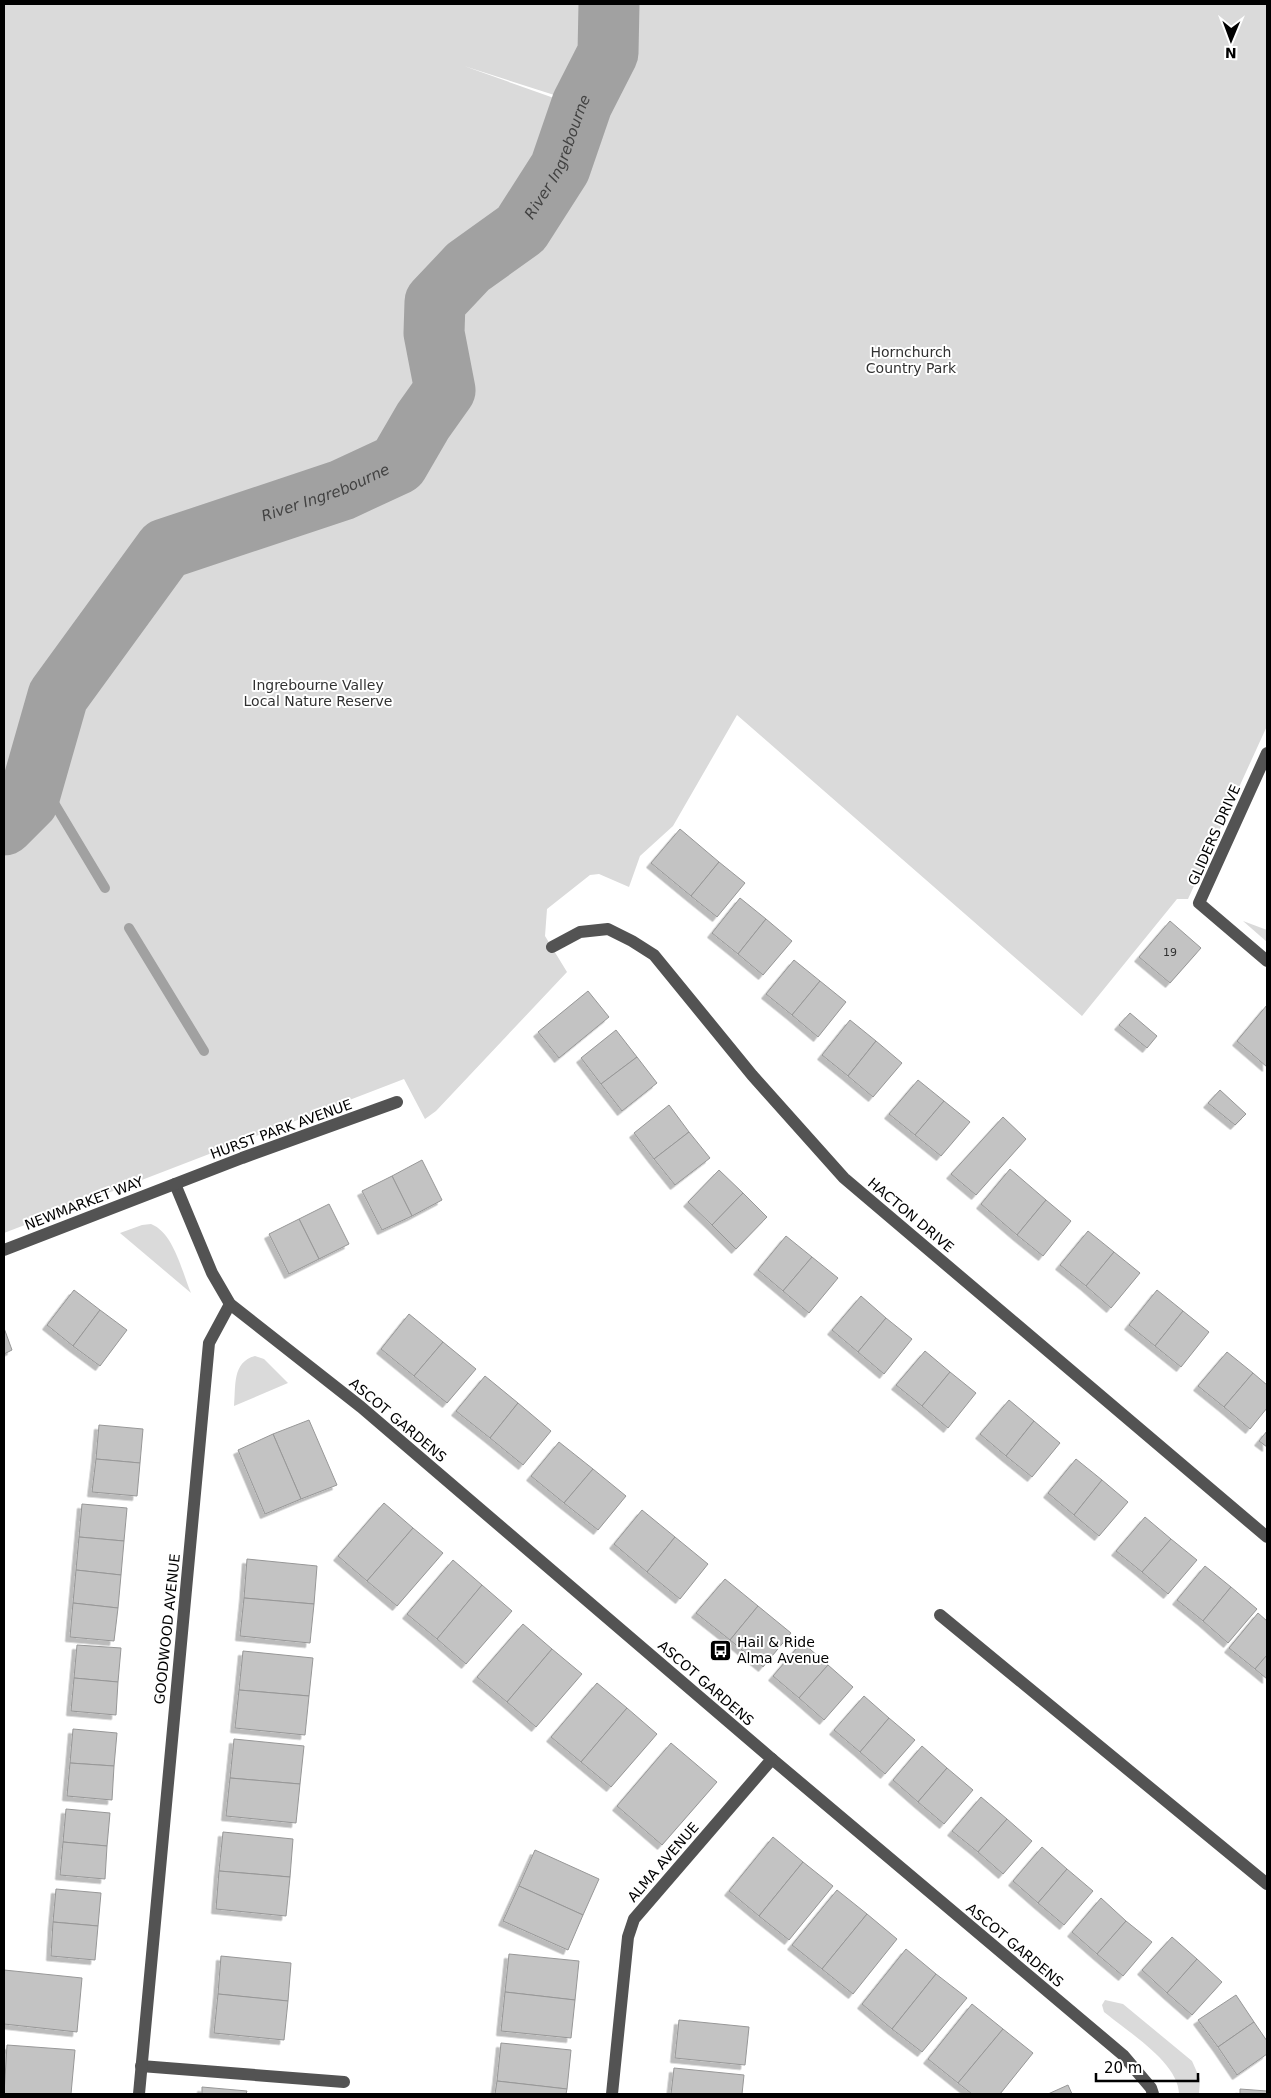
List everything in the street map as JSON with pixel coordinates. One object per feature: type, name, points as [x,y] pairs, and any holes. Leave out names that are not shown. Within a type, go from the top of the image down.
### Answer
[{"type":"street","name":"GLIDERS DRIVE","points":[[1267,753],[1199,903],[1267,961]]},
{"type":"street","name":"HACTON DRIVE","points":[[552,947],[580,932],[608,929],[654,955],[752,1075],[844,1178],[1267,1537]]},
{"type":"street","name":"HURST PARK AVENUE","points":[[175,1184],[397,1102]]},
{"type":"street","name":"NEWMARKET WAY","points":[[4,1250],[175,1184]]},
{"type":"street","points":[[175,1184],[212,1273],[230,1304]]},
{"type":"street","name":"ASCOT GARDENS","points":[[230,1304],[361,1407],[772,1759],[1123,2055],[1151,2088],[1153,2094]]},
{"type":"street","name":"GOODWOOD AVENUE","points":[[139,2094],[209,1344],[230,1304]]},
{"type":"street","points":[[940,1615],[1267,1884]]},
{"type":"street","name":"ALMA AVENUE","points":[[612,2094],[628,1936],[634,1919],[772,1759]]},
{"type":"street","points":[[141,2066],[344,2082]]},
{"type":"green space","points":[[4,4],[1267,4],[1267,726],[1188,899],[1177,899],[1082,1016],[737,715],[673,826],[640,856],[629,887],[599,874],[590,875],[547,909],[545,936],[567,972],[436,1111],[425,1119],[404,1079],[4,1233]],"holes":[[[464,66],[573,101],[573,126],[568,103]]]},
{"type":"green space","points":[[1243,921],[1267,930],[1267,942]]},
{"type":"green space","points":[[151,1224],[166,1236],[171,1244],[191,1293],[120,1233],[142,1225]]},
{"type":"green space","points":[[255,1356],[264,1359],[288,1383],[234,1406],[235,1383],[239,1369],[248,1359]]},
{"type":"green space","points":[[1105,2000],[1123,2004],[1192,2061],[1200,2079],[1199,2094],[1179,2094],[1177,2082],[1161,2059],[1138,2038],[1104,2012],[1102,2005]]},
{"type":"shaded area","points":[[601,4],[622,4],[623,48],[612,79],[588,114],[568,103],[598,52]]},
{"type":"building","points":[[680,829],[719,862],[691,896],[651,863]]},
{"type":"building","points":[[719,862],[745,883],[717,917],[691,896]]},
{"type":"building","points":[[740,898],[766,919],[738,954],[712,933]]},
{"type":"building","points":[[766,919],[792,941],[763,975],[738,954]]},
{"type":"building","points":[[1170,921],[1201,948],[1170,983],[1139,957]]},
{"type":"building","points":[[794,960],[820,981],[792,1015],[766,994]]},
{"type":"building","points":[[820,981],[846,1002],[818,1037],[792,1015]]},
{"type":"building","points":[[588,991],[609,1017],[559,1058],[538,1032]]},
{"type":"building","points":[[1267,1005],[1267,1067],[1237,1041]]},
{"type":"building","points":[[1130,1013],[1157,1036],[1147,1048],[1119,1025]]},
{"type":"building","points":[[850,1020],[876,1041],[848,1076],[822,1055]]},
{"type":"building","points":[[616,1030],[637,1057],[601,1084],[581,1058]]},
{"type":"building","points":[[876,1041],[902,1063],[873,1097],[848,1076]]},
{"type":"building","points":[[637,1057],[657,1083],[622,1111],[601,1084]]},
{"type":"building","points":[[918,1080],[944,1101],[915,1135],[889,1114]]},
{"type":"building","points":[[1220,1090],[1246,1114],[1235,1125],[1208,1103]]},
{"type":"building","points":[[944,1101],[970,1122],[941,1156],[915,1135]]},
{"type":"building","points":[[669,1105],[689,1132],[654,1159],[634,1133]]},
{"type":"building","points":[[1003,1117],[1026,1139],[976,1195],[951,1174]]},
{"type":"building","points":[[689,1132],[710,1158],[675,1185],[654,1159]]},
{"type":"building","points":[[422,1160],[442,1200],[412,1216],[392,1176]]},
{"type":"building","points":[[1010,1169],[1046,1200],[1017,1235],[981,1204]]},
{"type":"building","points":[[719,1170],[743,1193],[712,1225],[688,1202]]},
{"type":"building","points":[[392,1176],[412,1216],[382,1230],[362,1191]]},
{"type":"building","points":[[743,1193],[767,1217],[736,1249],[712,1225]]},
{"type":"building","points":[[1046,1200],[1071,1221],[1043,1256],[1017,1235]]},
{"type":"building","points":[[329,1204],[349,1244],[319,1259],[299,1219]]},
{"type":"building","points":[[299,1219],[319,1259],[289,1274],[269,1234]]},
{"type":"building","points":[[1088,1231],[1114,1252],[1086,1286],[1060,1265]]},
{"type":"building","points":[[786,1236],[812,1257],[783,1291],[758,1270]]},
{"type":"building","points":[[1114,1252],[1140,1273],[1111,1308],[1086,1286]]},
{"type":"building","points":[[812,1257],[838,1278],[809,1313],[783,1291]]},
{"type":"building","points":[[74,1290],[100,1310],[73,1346],[47,1325]]},
{"type":"building","points":[[1157,1290],[1183,1311],[1155,1346],[1129,1325]]},
{"type":"building","points":[[861,1296],[886,1318],[858,1352],[832,1330]]},
{"type":"building","points":[[100,1310],[127,1330],[100,1366],[73,1346]]},
{"type":"building","points":[[1183,1311],[1209,1332],[1181,1367],[1155,1346]]},
{"type":"building","points":[[409,1314],[443,1342],[414,1376],[381,1349]]},
{"type":"building","points":[[886,1318],[912,1339],[884,1374],[858,1352]]},
{"type":"building","points":[[4,1328],[12,1350],[4,1354]]},
{"type":"building","points":[[443,1342],[476,1369],[447,1403],[414,1376]]},
{"type":"building","points":[[925,1351],[950,1372],[922,1406],[896,1385]]},
{"type":"building","points":[[1227,1352],[1253,1373],[1224,1407],[1198,1386]]},
{"type":"building","points":[[950,1372],[976,1393],[948,1428],[922,1406]]},
{"type":"building","points":[[1253,1373],[1267,1385],[1267,1408],[1250,1429],[1224,1407]]},
{"type":"building","points":[[485,1376],[518,1403],[490,1438],[456,1411]]},
{"type":"building","points":[[1009,1400],[1034,1421],[1006,1456],[980,1434]]},
{"type":"building","points":[[518,1403],[551,1431],[523,1465],[490,1438]]},
{"type":"building","points":[[309,1420],[337,1485],[301,1499],[273,1434]]},
{"type":"building","points":[[1034,1421],[1060,1443],[1032,1477],[1006,1456]]},
{"type":"building","points":[[99,1425],[143,1429],[140,1463],[96,1459]]},
{"type":"building","points":[[1267,1431],[1267,1447],[1259,1441]]},
{"type":"building","points":[[273,1434],[301,1499],[265,1514],[238,1450]]},
{"type":"building","points":[[559,1442],[593,1469],[564,1503],[531,1476]]},
{"type":"building","points":[[96,1459],[140,1463],[137,1496],[92,1492]]},
{"type":"building","points":[[1076,1459],[1102,1480],[1074,1515],[1048,1493]]},
{"type":"building","points":[[593,1469],[626,1496],[598,1530],[564,1503]]},
{"type":"building","points":[[1102,1480],[1128,1502],[1099,1536],[1074,1515]]},
{"type":"building","points":[[384,1503],[413,1528],[367,1581],[338,1556]]},
{"type":"building","points":[[82,1504],[127,1508],[124,1541],[79,1537]]},
{"type":"building","points":[[642,1510],[675,1537],[647,1572],[614,1544]]},
{"type":"building","points":[[1145,1517],[1171,1539],[1142,1572],[1116,1551]]},
{"type":"building","points":[[413,1528],[443,1553],[397,1606],[367,1581]]},
{"type":"building","points":[[79,1537],[124,1541],[121,1575],[76,1570]]},
{"type":"building","points":[[675,1537],[708,1564],[680,1599],[647,1572]]},
{"type":"building","points":[[1171,1539],[1197,1560],[1168,1594],[1142,1572]]},
{"type":"building","points":[[247,1559],[317,1566],[314,1604],[244,1598]]},
{"type":"building","points":[[453,1560],[482,1585],[437,1639],[407,1614]]},
{"type":"building","points":[[1205,1566],[1231,1587],[1203,1621],[1177,1600]]},
{"type":"building","points":[[76,1570],[121,1575],[118,1608],[73,1603]]},
{"type":"building","points":[[725,1579],[758,1606],[730,1640],[696,1613]]},
{"type":"building","points":[[482,1585],[512,1611],[466,1664],[437,1639]]},
{"type":"building","points":[[1231,1587],[1257,1609],[1228,1643],[1203,1621]]},
{"type":"building","points":[[244,1598],[314,1604],[310,1643],[240,1636]]},
{"type":"building","points":[[73,1603],[118,1608],[114,1641],[70,1637]]},
{"type":"building","points":[[758,1606],[791,1633],[763,1667],[730,1640]]},
{"type":"building","points":[[1258,1613],[1267,1621],[1267,1655],[1255,1669],[1229,1648]]},
{"type":"building","points":[[523,1624],[552,1649],[507,1702],[477,1677]]},
{"type":"building","points":[[802,1642],[828,1665],[799,1698],[773,1676]]},
{"type":"building","points":[[77,1645],[121,1648],[118,1682],[74,1678]]},
{"type":"building","points":[[552,1649],[582,1674],[536,1727],[507,1702]]},
{"type":"building","points":[[243,1651],[313,1658],[309,1696],[239,1690]]},
{"type":"building","points":[[1267,1655],[1267,1679],[1255,1669]]},
{"type":"building","points":[[828,1665],[853,1687],[824,1720],[799,1698]]},
{"type":"building","points":[[74,1678],[118,1682],[116,1715],[71,1711]]},
{"type":"building","points":[[597,1683],[627,1708],[581,1762],[551,1737]]},
{"type":"building","points":[[239,1690],[309,1696],[305,1735],[235,1728]]},
{"type":"building","points":[[864,1696],[889,1718],[860,1752],[834,1730]]},
{"type":"building","points":[[627,1708],[657,1734],[611,1787],[581,1762]]},
{"type":"building","points":[[889,1718],[915,1740],[885,1774],[860,1752]]},
{"type":"building","points":[[73,1729],[117,1733],[114,1766],[70,1763]]},
{"type":"building","points":[[234,1739],[304,1746],[300,1784],[230,1778]]},
{"type":"building","points":[[671,1743],[717,1782],[662,1845],[617,1806]]},
{"type":"building","points":[[922,1746],[947,1768],[918,1802],[893,1780]]},
{"type":"building","points":[[70,1763],[114,1766],[112,1800],[67,1796]]},
{"type":"building","points":[[947,1768],[973,1790],[944,1824],[918,1802]]},
{"type":"building","points":[[230,1778],[300,1784],[296,1823],[226,1816]]},
{"type":"building","points":[[981,1797],[1007,1819],[978,1852],[952,1831]]},
{"type":"building","points":[[66,1809],[110,1813],[107,1846],[63,1842]]},
{"type":"building","points":[[1007,1819],[1032,1841],[1003,1874],[978,1852]]},
{"type":"building","points":[[223,1832],[293,1839],[290,1877],[219,1871]]},
{"type":"building","points":[[773,1837],[803,1862],[759,1916],[729,1891]]},
{"type":"building","points":[[63,1842],[107,1846],[105,1879],[60,1875]]},
{"type":"building","points":[[1042,1847],[1067,1869],[1038,1903],[1013,1881]]},
{"type":"building","points":[[535,1850],[599,1879],[583,1915],[519,1886]]},
{"type":"building","points":[[803,1862],[833,1886],[789,1940],[759,1916]]},
{"type":"building","points":[[1067,1869],[1093,1891],[1064,1925],[1038,1903]]},
{"type":"building","points":[[219,1871],[290,1877],[286,1916],[216,1909]]},
{"type":"building","points":[[519,1886],[583,1915],[568,1950],[503,1921]]},
{"type":"building","points":[[56,1889],[101,1893],[98,1926],[53,1922]]},
{"type":"building","points":[[837,1890],[867,1914],[822,1969],[792,1945]]},
{"type":"building","points":[[1101,1898],[1126,1921],[1097,1954],[1072,1932]]},
{"type":"building","points":[[867,1914],[897,1939],[853,1994],[822,1969]]},
{"type":"building","points":[[1126,1921],[1152,1942],[1123,1976],[1097,1954]]},
{"type":"building","points":[[53,1922],[98,1926],[95,1960],[51,1956]]},
{"type":"building","points":[[1172,1937],[1197,1959],[1167,1993],[1142,1970]]},
{"type":"building","points":[[906,1949],[936,1974],[892,2029],[862,2004]]},
{"type":"building","points":[[509,1954],[579,1961],[575,2000],[505,1992]]},
{"type":"building","points":[[221,1956],[291,1963],[288,2001],[218,1994]]},
{"type":"building","points":[[1197,1959],[1222,1982],[1192,2015],[1167,1993]]},
{"type":"building","points":[[4,1970],[82,1978],[77,2032],[4,2024]]},
{"type":"building","points":[[936,1974],[967,1998],[922,2052],[892,2029]]},
{"type":"building","points":[[505,1992],[575,2000],[571,2038],[501,2031]]},
{"type":"building","points":[[218,1994],[288,2001],[284,2040],[214,2033]]},
{"type":"building","points":[[1236,1995],[1254,2022],[1218,2047],[1198,2020]]},
{"type":"building","points":[[972,2004],[1003,2029],[958,2083],[928,2059]]},
{"type":"building","points":[[679,2020],[749,2027],[745,2065],[675,2058]]},
{"type":"building","points":[[1254,2022],[1267,2041],[1267,2054],[1237,2075],[1218,2047]]},
{"type":"building","points":[[1003,2029],[1033,2053],[1000,2094],[972,2094],[958,2083]]},
{"type":"building","points":[[501,2043],[571,2050],[567,2089],[497,2081]]},
{"type":"building","points":[[7,2045],[75,2050],[71,2094],[4,2094]]},
{"type":"building","points":[[674,2068],[744,2075],[742,2094],[671,2094]]},
{"type":"building","points":[[497,2081],[567,2089],[566,2094],[495,2094]]},
{"type":"building","points":[[1068,2085],[1072,2094],[1048,2094]]},
{"type":"building","points":[[202,2087],[247,2091],[246,2094],[202,2094]]},
{"type":"building","points":[[1240,2089],[1267,2091],[1267,2094],[1240,2094]]},
{"type":"waterway","name":"River Ingrebourne","points":[[4,825],[28,801],[58,696],[165,549],[342,490],[398,464],[423,421],[445,390],[434,333],[435,302],[468,267],[521,229],[560,168],[582,104],[608,53],[609,4]]},
{"type":"waterway","points":[[36,773],[105,888]]},
{"type":"waterway","points":[[129,928],[204,1051]]},
{"type":"place","name":"Hail & Ride Alma Avenue","points":[[721,1650]]},
{"type":"park label","name":"Hornchurch Country Park","points":[[911,360]]},
{"type":"park label","name":"Ingrebourne Valley Local Nature Reserve","points":[[318,694]]}]
